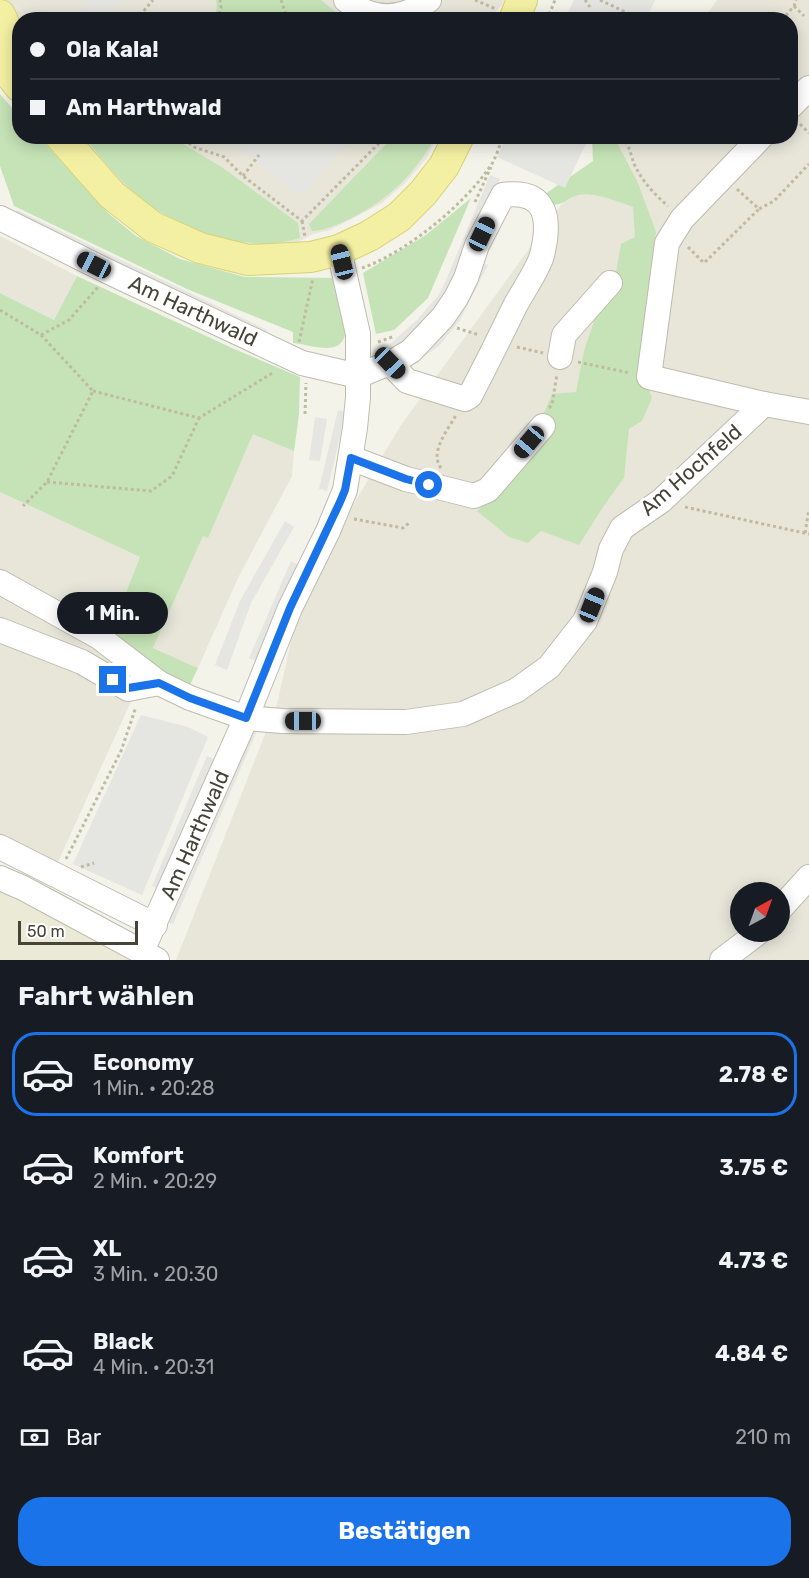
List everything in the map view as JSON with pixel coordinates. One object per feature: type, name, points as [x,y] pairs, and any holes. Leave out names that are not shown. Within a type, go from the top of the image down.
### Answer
[{"type":"main road","points":[[0,15],[6,34],[0,47]]},
{"type":"main road","points":[[0,62],[12,77]]},
{"type":"main road","points":[[67,144],[112,195],[153,227],[200,248],[248,260],[325,253],[369,236],[399,217],[423,193],[444,166],[455,144]]},
{"type":"street","points":[[346,0],[366,12]]},
{"type":"street","points":[[408,12],[429,0]]},
{"type":"street","points":[[798,99],[809,88]]},
{"type":"street","name":"Am Hochfeld","points":[[754,144],[678,226],[667,243],[649,377],[764,404],[809,412]]},
{"type":"street","points":[[358,376],[390,363],[411,351],[442,317],[456,298],[487,223],[503,195],[519,193],[536,201],[545,212],[547,225],[542,257],[522,291],[472,392],[465,399],[407,381],[390,363]]},
{"type":"street","name":"Am Harthwald","points":[[0,218],[300,362],[358,376]]},
{"type":"street","name":"Am Harthwald","points":[[0,878],[150,955],[155,925],[246,718],[290,608],[345,490],[356,417],[358,334],[325,253]]},
{"type":"street","points":[[560,357],[564,335],[610,283]]},
{"type":"street","name":"Am Hochfeld","points":[[246,718],[282,721],[406,722],[463,714],[517,690],[549,667],[585,621],[605,572],[611,549],[622,528],[661,501],[764,404]]},
{"type":"street","points":[[351,458],[406,479],[474,496],[488,490],[544,419]]},
{"type":"street","points":[[0,582],[99,637],[151,684],[246,718]]},
{"type":"street","points":[[0,630],[82,662],[128,688],[151,684]]},
{"type":"street","points":[[0,847],[155,925]]},
{"type":"street","points":[[790,901],[807,887]]},
{"type":"street","points":[[722,960],[746,942]]},
{"type":"path","points":[[143,12],[153,0]]},
{"type":"path","points":[[585,0],[590,7]]},
{"type":"path","points":[[600,0],[625,12]]},
{"type":"path","points":[[789,12],[796,0]]},
{"type":"path","points":[[794,6],[804,16]]},
{"type":"path","points":[[190,144],[224,158],[243,176],[302,221],[325,253],[313,278],[300,362],[305,414]]},
{"type":"path","points":[[302,221],[378,144]]},
{"type":"path","points":[[628,144],[636,167],[651,191],[704,263],[759,209],[774,201],[809,164]]},
{"type":"path","points":[[243,176],[259,155]]},
{"type":"path","points":[[471,212],[493,162]]},
{"type":"path","points":[[724,176],[759,209]]},
{"type":"path","points":[[41,335],[69,320],[111,273]]},
{"type":"path","points":[[0,310],[41,335],[93,391],[199,418]]},
{"type":"path","points":[[359,347],[396,336]]},
{"type":"path","points":[[544,419],[552,405],[560,357]]},
{"type":"path","points":[[47,482],[151,491],[172,476],[199,418],[300,362]]},
{"type":"path","points":[[23,506],[47,482],[93,391]]},
{"type":"path","points":[[443,470],[436,462],[436,453],[465,399]]},
{"type":"path","points":[[661,501],[807,534],[809,509]]},
{"type":"path","points":[[335,515],[403,528],[410,522]]},
{"type":"path","points":[[58,876],[121,751],[151,684]]},
{"type":"shaded area","points":[[1,0],[504,0],[495,12],[13,12]]},
{"type":"shaded area","points":[[90,0],[121,0],[110,12],[79,12]]},
{"type":"shaded area","points":[[574,0],[655,0],[649,12],[568,12]]},
{"type":"shaded area","points":[[717,0],[809,0],[809,960],[176,960],[277,704],[296,619],[349,512],[401,425],[608,144],[798,144],[798,12],[708,12]]},
{"type":"shaded area","points":[[87,144],[434,144],[426,159],[405,183],[382,203],[330,230],[313,234],[300,241],[274,245],[233,243],[188,228],[150,208],[119,181]]},
{"type":"shaded area","points":[[242,144],[345,144],[301,197],[239,148]]},
{"type":"shaded area","points":[[503,144],[586,144],[565,188],[497,157]]},
{"type":"shaded area","points":[[490,175],[500,179],[453,293],[395,354],[389,345],[417,320],[438,296],[444,285]]},
{"type":"shaded area","points":[[17,210],[267,330],[263,339],[13,218]]},
{"type":"shaded area","points":[[0,236],[77,276],[54,320],[0,293]]},
{"type":"shaded area","points":[[481,262],[488,265],[460,320],[439,346],[413,364],[411,359]]},
{"type":"shaded area","points":[[338,410],[346,412],[327,491],[319,489]]},
{"type":"shaded area","points":[[315,417],[327,419],[320,461],[309,460]]},
{"type":"shaded area","points":[[253,433],[294,451],[292,476],[238,578],[198,668],[153,648],[203,535],[208,537]]},
{"type":"shaded area","points":[[0,492],[140,557],[110,632],[148,664],[53,873],[0,846]]},
{"type":"shaded area","points":[[285,521],[294,527],[251,603],[227,670],[215,665],[240,601]]},
{"type":"shaded area","points":[[291,561],[299,565],[257,661],[249,658]]},
{"type":"shaded area","points":[[141,715],[188,727],[208,737],[142,895],[73,864]]},
{"type":"shaded area","points":[[248,727],[257,731],[173,924],[163,920]]},
{"type":"shaded area","points":[[207,756],[217,760],[161,890],[152,886]]},
{"type":"shaded area","points":[[0,892],[96,938],[129,960],[0,960]]},
{"type":"green space","points":[[216,0],[321,0],[336,12],[216,12]]},
{"type":"green space","points":[[0,94],[12,108],[12,144],[45,144],[108,213],[136,236],[180,259],[245,277],[334,278],[345,321],[346,331],[343,340],[337,346],[326,348],[293,343],[293,332],[187,289],[14,206],[0,166]]},
{"type":"green space","points":[[90,144],[184,144],[223,168],[298,223],[300,238],[276,243],[252,243],[210,235],[190,228],[152,206],[115,174]]},
{"type":"green space","points":[[386,144],[431,144],[400,184],[390,194],[365,211],[328,228],[312,231],[309,224]]},
{"type":"green space","points":[[592,144],[618,144],[638,183],[656,232],[642,370],[652,398],[642,421],[629,429],[624,478],[579,545],[541,531],[528,543],[509,537],[477,511],[519,473],[552,394],[576,392],[584,351],[601,300],[613,289],[621,244],[635,237],[633,207],[621,202],[584,194],[561,203],[547,205],[545,194],[593,161]]},
{"type":"green space","points":[[471,198],[428,298],[394,330],[376,334],[363,273],[426,235]]},
{"type":"green space","points":[[77,276],[300,377],[299,415],[294,451],[253,434],[208,538],[203,536],[153,648],[198,668],[190,685],[148,664],[110,632],[140,557],[0,492],[0,293],[54,320]]},
{"type":"route","points":[[113,680],[128,688],[159,683],[190,698],[246,718],[290,608],[328,531],[345,490],[351,458],[406,479],[429,485]]}]
